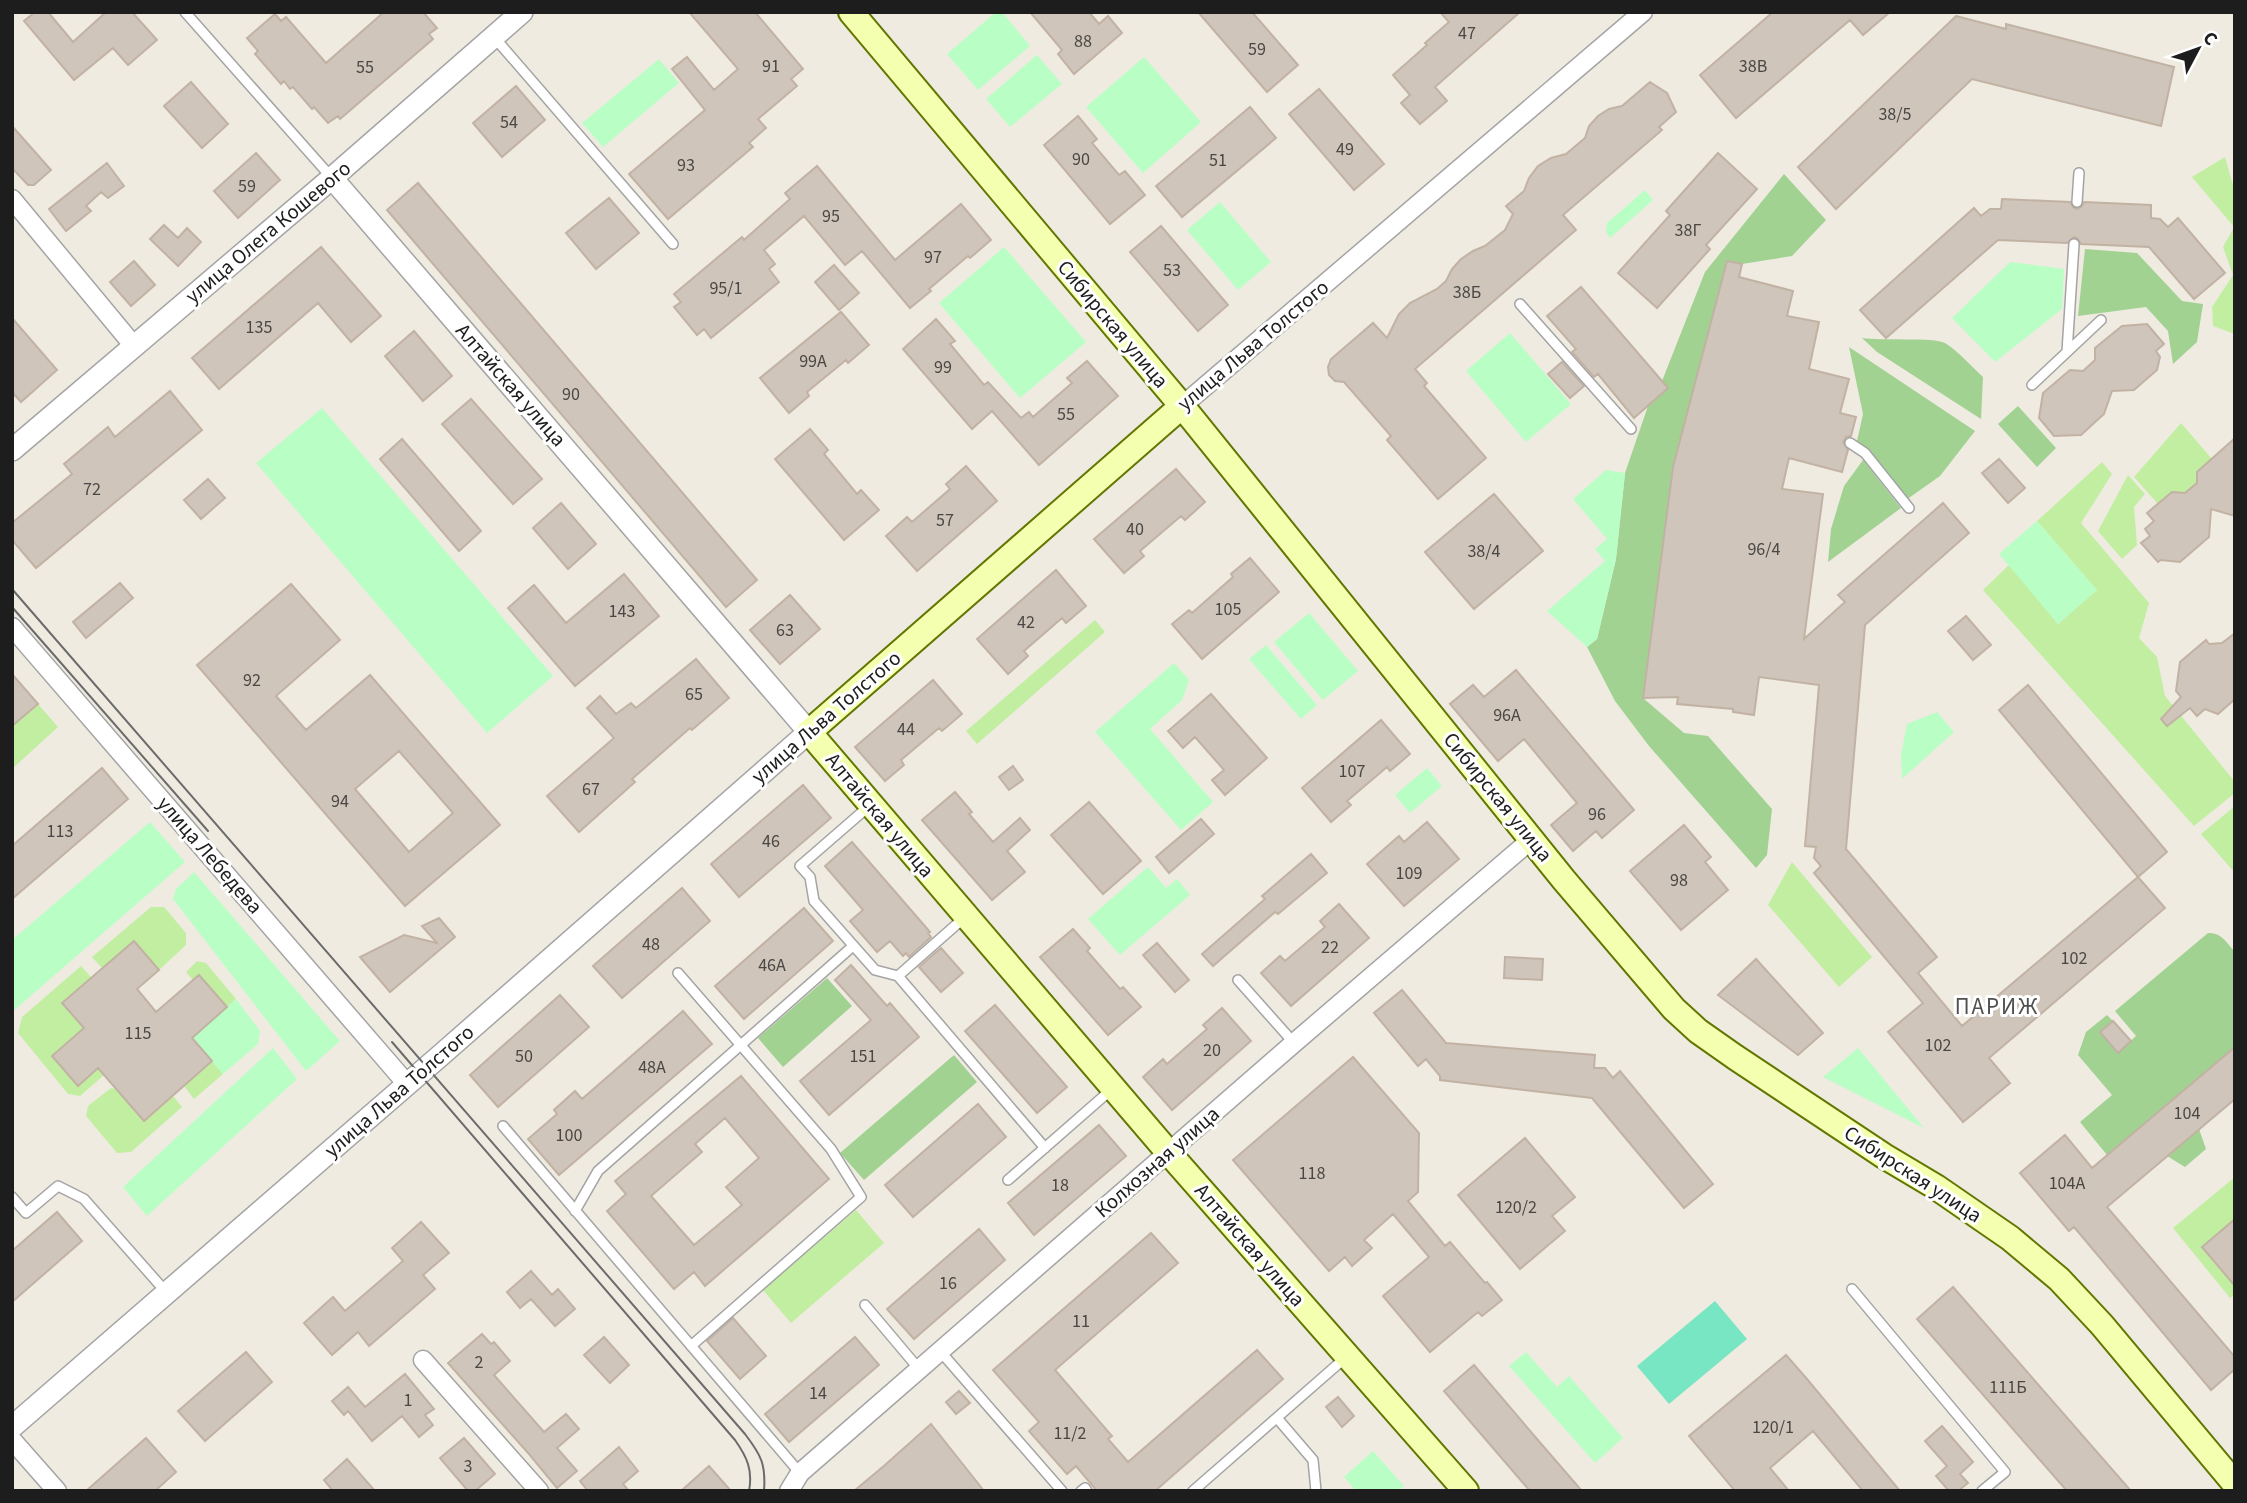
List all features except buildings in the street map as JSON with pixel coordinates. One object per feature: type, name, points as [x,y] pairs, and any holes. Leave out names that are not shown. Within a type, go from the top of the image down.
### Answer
[{"type":"main road","name":"Сибирская улица","points":[[851,12],[1182,405],[1645,976],[1698,1031],[1854,1136],[1936,1186],[2010,1238],[2059,1279],[2102,1325],[2235,1484]]},
{"type":"main road","name":"улица Льва Толстого","points":[[809,732],[1182,405]]},
{"type":"main road","name":"Алтайская улица","points":[[809,732],[1168,1152],[1466,1491]]},
{"type":"street","name":"улица Олега Кошевого","points":[[12,450],[332,178],[494,37],[516,14]]},
{"type":"street","name":"улица Льва Толстого","points":[[1182,405],[1634,15]]},
{"type":"street","name":"Алтайская улица","points":[[332,178],[809,732]]},
{"type":"street","points":[[12,199],[134,346]]},
{"type":"street","name":"улица Лебедева","points":[[12,627],[408,1084]]},
{"type":"street","name":"улица Льва Толстого","points":[[12,1427],[809,732]]},
{"type":"street","name":"Колхозная улица","points":[[789,1491],[800,1473],[1532,839]]},
{"type":"street","points":[[423,1360],[539,1491]]},
{"type":"street","points":[[12,1440],[57,1491]]},
{"type":"lane","name":"Алтайская улица","points":[[185,12],[332,178]]},
{"type":"lane","points":[[494,37],[673,244]]},
{"type":"lane","points":[[2077,202],[2079,173]]},
{"type":"lane","points":[[2067,352],[2074,244]]},
{"type":"lane","points":[[1520,304],[1631,429]]},
{"type":"lane","points":[[2032,385],[2101,320]]},
{"type":"lane","points":[[1850,443],[1865,453],[1909,508]]},
{"type":"lane","points":[[871,804],[800,866],[810,877],[814,901],[876,970],[898,976],[1045,1148]]},
{"type":"lane","points":[[898,976],[966,916]]},
{"type":"lane","points":[[575,1211],[598,1171],[853,946]]},
{"type":"lane","points":[[678,973],[831,1149],[861,1197],[691,1346]]},
{"type":"lane","points":[[1238,980],[1294,1043]]},
{"type":"lane","points":[[1008,1180],[1114,1088]]},
{"type":"lane","points":[[503,1126],[800,1473]]},
{"type":"lane","points":[[12,1197],[26,1213],[58,1186],[84,1199],[167,1293]]},
{"type":"lane","points":[[1852,1289],[2004,1472],[1982,1491]]},
{"type":"lane","points":[[865,1306],[919,1369]]},
{"type":"lane","points":[[940,1351],[1062,1491]]},
{"type":"lane","points":[[1193,1491],[1348,1356]]},
{"type":"lane","points":[[1277,1418],[1313,1460],[1316,1491]]},
{"type":"lane","points":[[1081,1491],[1085,1488],[1087,1491]]},
{"type":"green space","points":[[996,12],[1002,12],[1030,46],[978,90],[947,54]]},
{"type":"green space","points":[[1037,55],[1062,84],[1010,127],[986,99]]},
{"type":"green space","points":[[1144,57],[1201,122],[1143,173],[1086,107]]},
{"type":"green space","points":[[659,59],[679,83],[603,147],[582,123]]},
{"type":"green space","points":[[2225,157],[2235,192],[2235,334],[2213,326],[2212,307],[2233,275],[2223,247],[2234,227],[2192,177]]},
{"type":"green space","points":[[1784,174],[1826,220],[1792,256],[1742,264],[1727,262],[1673,467],[1643,698],[1684,733],[1708,736],[1772,809],[1767,855],[1756,868],[1649,746],[1615,701],[1587,647],[1597,639],[1616,559],[1625,473],[1648,406],[1668,388],[1662,381],[1705,272]]},
{"type":"green space","points":[[1645,190],[1653,200],[1610,238],[1606,232],[1607,223]]},
{"type":"green space","points":[[1220,202],[1271,262],[1238,290],[1187,230]]},
{"type":"green space","points":[[1004,247],[1086,342],[1020,398],[939,303]]},
{"type":"green space","points":[[2085,249],[2137,253],[2182,301],[2203,304],[2197,342],[2173,364],[2168,331],[2146,307],[2078,316]]},
{"type":"green space","points":[[2010,262],[2064,269],[2062,309],[1995,362],[1952,318]]},
{"type":"green space","points":[[1510,333],[1571,404],[1526,442],[1466,371]]},
{"type":"green space","points":[[1862,338],[1945,343],[1983,377],[1981,419],[1877,352]]},
{"type":"green space","points":[[1849,347],[1975,431],[1940,476],[1906,500],[1857,441],[1863,414]]},
{"type":"green space","points":[[2018,406],[2056,448],[2037,467],[1998,424]]},
{"type":"green space","points":[[322,408],[553,676],[487,733],[256,463]]},
{"type":"green space","points":[[2181,423],[2212,459],[2197,472],[2197,483],[2185,493],[2158,504],[2134,477]]},
{"type":"green space","points":[[1863,460],[1901,508],[1828,562],[1831,529],[1844,486]]},
{"type":"green space","points":[[2102,462],[2112,474],[2081,523],[2149,603],[2139,638],[2157,657],[2165,696],[2235,782],[2235,793],[2194,826],[1983,590],[2009,565],[2058,624],[2097,590],[2037,521]]},
{"type":"green space","points":[[1606,470],[1625,473],[1616,559],[1597,639],[1587,647],[1547,611],[1605,561],[1595,549],[1607,539],[1573,499]]},
{"type":"green space","points":[[2128,475],[2145,494],[2134,507],[2137,545],[2122,559],[2098,531]]},
{"type":"green space","points":[[2037,521],[2097,590],[2058,624],[1999,554]]},
{"type":"green space","points":[[1309,613],[1358,671],[1323,700],[1274,642]]},
{"type":"green space","points":[[1095,620],[1105,632],[977,744],[966,731]]},
{"type":"green space","points":[[1266,645],[1317,705],[1301,719],[1249,659]]},
{"type":"green space","points":[[1174,663],[1189,680],[1182,700],[1150,729],[1213,802],[1181,830],[1095,732]]},
{"type":"green space","points":[[38,704],[58,727],[12,769],[12,726]]},
{"type":"green space","points":[[1937,712],[1954,732],[1902,779],[1901,755],[1907,724]]},
{"type":"green space","points":[[1427,768],[1442,786],[1410,813],[1395,795]]},
{"type":"green space","points":[[2235,806],[2235,873],[2201,834]]},
{"type":"green space","points":[[150,822],[185,862],[12,1012],[12,940]]},
{"type":"green space","points":[[1792,862],[1872,957],[1839,987],[1768,905]]},
{"type":"green space","points":[[1148,867],[1166,888],[1177,879],[1190,895],[1120,955],[1088,919]]},
{"type":"green space","points":[[194,872],[340,1041],[306,1071],[173,899],[176,889]]},
{"type":"green space","points":[[151,907],[164,907],[186,933],[186,945],[159,970],[103,969],[92,957]]},
{"type":"green space","points":[[2208,933],[2220,936],[2235,952],[2235,1047],[2107,1155],[2080,1122],[2112,1095],[2078,1055],[2086,1032],[2107,1015],[2113,1021],[2100,1032],[2118,1052],[2136,1036],[2115,1011]]},
{"type":"green space","points":[[197,961],[206,963],[236,999],[227,1007],[199,975],[193,980],[186,972]]},
{"type":"green space","points":[[81,966],[91,977],[62,1003],[84,1028],[52,1056],[109,1059],[111,1069],[80,1096],[68,1094],[18,1033],[22,1017]]},
{"type":"green space","points":[[827,978],[852,1006],[783,1067],[758,1038]]},
{"type":"green space","points":[[236,999],[260,1031],[258,1044],[223,1074],[192,1038]]},
{"type":"green space","points":[[273,1048],[297,1079],[147,1216],[123,1187]]},
{"type":"green space","points":[[1858,1048],[1924,1128],[1823,1077]]},
{"type":"green space","points":[[954,1055],[977,1082],[864,1180],[840,1153]]},
{"type":"green space","points":[[212,1061],[223,1074],[194,1099],[184,1086]]},
{"type":"green space","points":[[111,1088],[116,1089],[144,1120],[173,1096],[182,1107],[131,1152],[117,1153],[86,1116],[88,1106]]},
{"type":"green space","points":[[2199,1129],[2206,1149],[2185,1167],[2167,1156]]},
{"type":"green space","points":[[2235,1177],[2235,1294],[2230,1298],[2173,1228]]},
{"type":"green space","points":[[856,1210],[884,1243],[791,1323],[763,1290]]},
{"type":"green space","points":[[1715,1301],[1747,1339],[1669,1404],[1637,1366]]},
{"type":"green space","points":[[1526,1352],[1557,1387],[1569,1376],[1623,1438],[1595,1463],[1509,1366]]},
{"type":"green space","points":[[1373,1451],[1404,1486],[1398,1491],[1356,1491],[1344,1477]]},
{"type":"tram line","points":[[12,589],[745,1434],[761,1460],[764,1491]]},
{"type":"tram line","points":[[12,607],[208,831]]},
{"type":"tram line","points":[[392,1042],[735,1440],[748,1464],[749,1491]]},
{"type":"district","name":"ПАРИЖ","points":[[1997,1006]]}]
